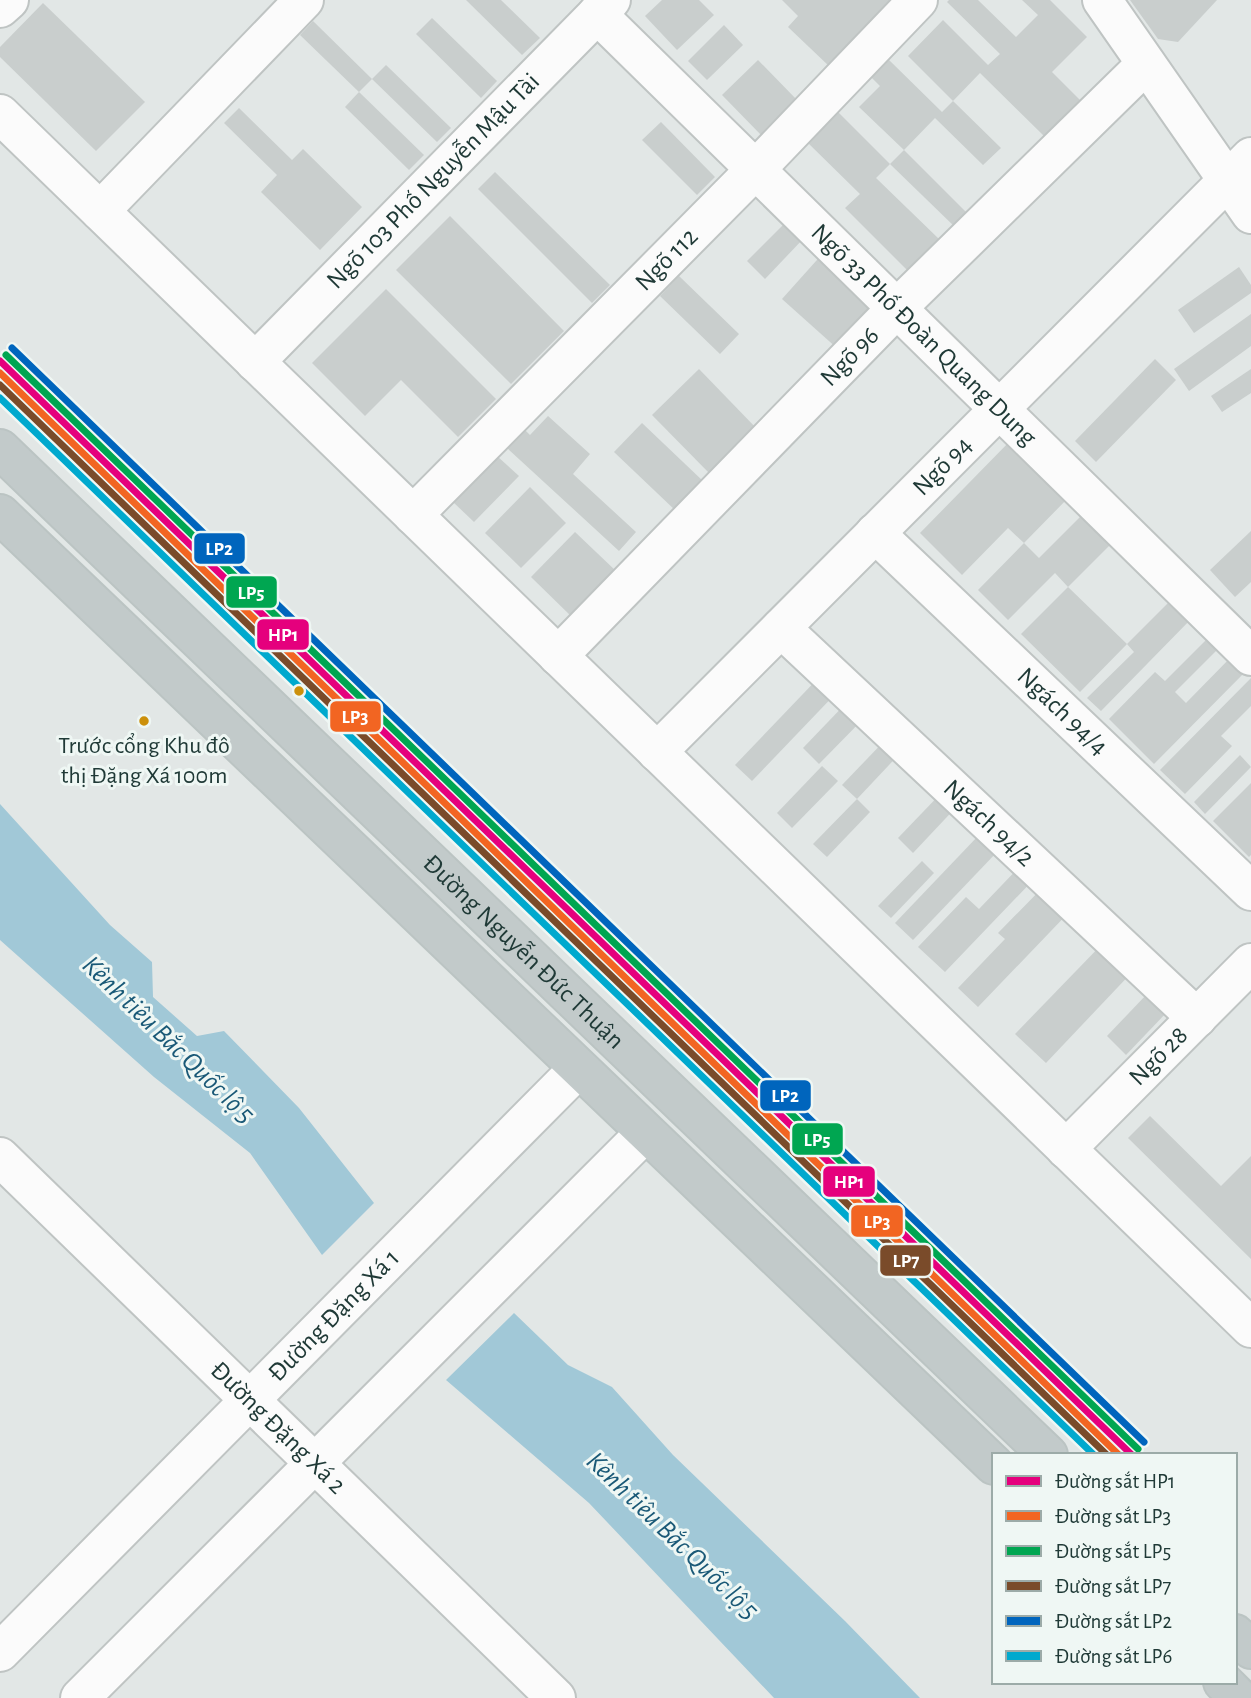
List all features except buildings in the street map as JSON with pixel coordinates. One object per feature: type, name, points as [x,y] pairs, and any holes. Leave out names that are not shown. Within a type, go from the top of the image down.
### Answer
[{"type":"highway","name":"Đường Nguyễn Đức Thuận","points":[[0,449],[1046,1453]]},
{"type":"highway","name":"Đường Nguyễn Đức Thuận","points":[[0,514],[992,1463]]},
{"type":"highway","points":[[578,1069],[611,1036]]},
{"type":"highway","points":[[645,1133],[678,1100]]},
{"type":"highway","points":[[1237,1636],[1251,1649]]},
{"type":"highway","points":[[1225,1684],[1240,1698]]},
{"type":"street","points":[[0,9],[9,0]]},
{"type":"street","points":[[100,211],[304,0]]},
{"type":"street","name":"Ngõ 112","points":[[413,515],[918,0]]},
{"type":"street","points":[[1102,0],[1146,64],[1239,169],[1251,214]]},
{"type":"street","name":"Ngõ 33 Phố Đoàn Quang Dung","points":[[604,7],[755,169],[1251,656]]},
{"type":"street","name":"Ngõ 103 Phố Nguyễn Mậu Tài","points":[[255,362],[604,7]]},
{"type":"street","name":"Ngõ 96","points":[[558,656],[897,308],[1146,64]]},
{"type":"street","points":[[0,114],[1251,1328]]},
{"type":"street","name":"Ngõ 94","points":[[657,752],[1239,169]]},
{"type":"street","name":"Ngách 94/4","points":[[875,533],[1251,891]]},
{"type":"street","name":"Ngách 94/2","points":[[781,628],[1197,1018]]},
{"type":"street","name":"Ngõ 28","points":[[1066,1149],[1251,962]]},
{"type":"street","name":"Đường Đặng Xá 1","points":[[4,1640],[249,1400],[578,1069]]},
{"type":"street","points":[[80,1698],[645,1133]]},
{"type":"street","name":"Đường Đặng Xá 2","points":[[0,1157],[556,1698]]},
{"type":"water","name":"Kênh tiêu Bắc Quốc lộ 5","points":[[0,804],[110,925],[152,962],[153,997],[197,1036],[224,1031],[299,1108],[374,1203],[322,1255],[250,1153],[154,1077],[0,940]]},
{"type":"water","name":"Kênh tiêu Bắc Quốc lộ 5","points":[[514,1313],[568,1365],[612,1387],[673,1455],[845,1621],[920,1698],[774,1698],[589,1503],[446,1380]]},
{"type":"rail line","name":"LP2","points":[[12,348],[1144,1442]]},
{"type":"rail line","name":"LP5","points":[[6,355],[1138,1449]]},
{"type":"rail line","name":"HP1","points":[[0,361],[1130,1453]]},
{"type":"rail line","name":"LP3","points":[[0,373],[1117,1453]]},
{"type":"rail line","name":"LP7","points":[[0,385],[1105,1453]]},
{"type":"rail line","name":"LP6","points":[[0,398],[1092,1453]]},
{"type":"place","name":"Trước cổng Khu đô thị Đặng Xá 100m","points":[[144,721]]}]
